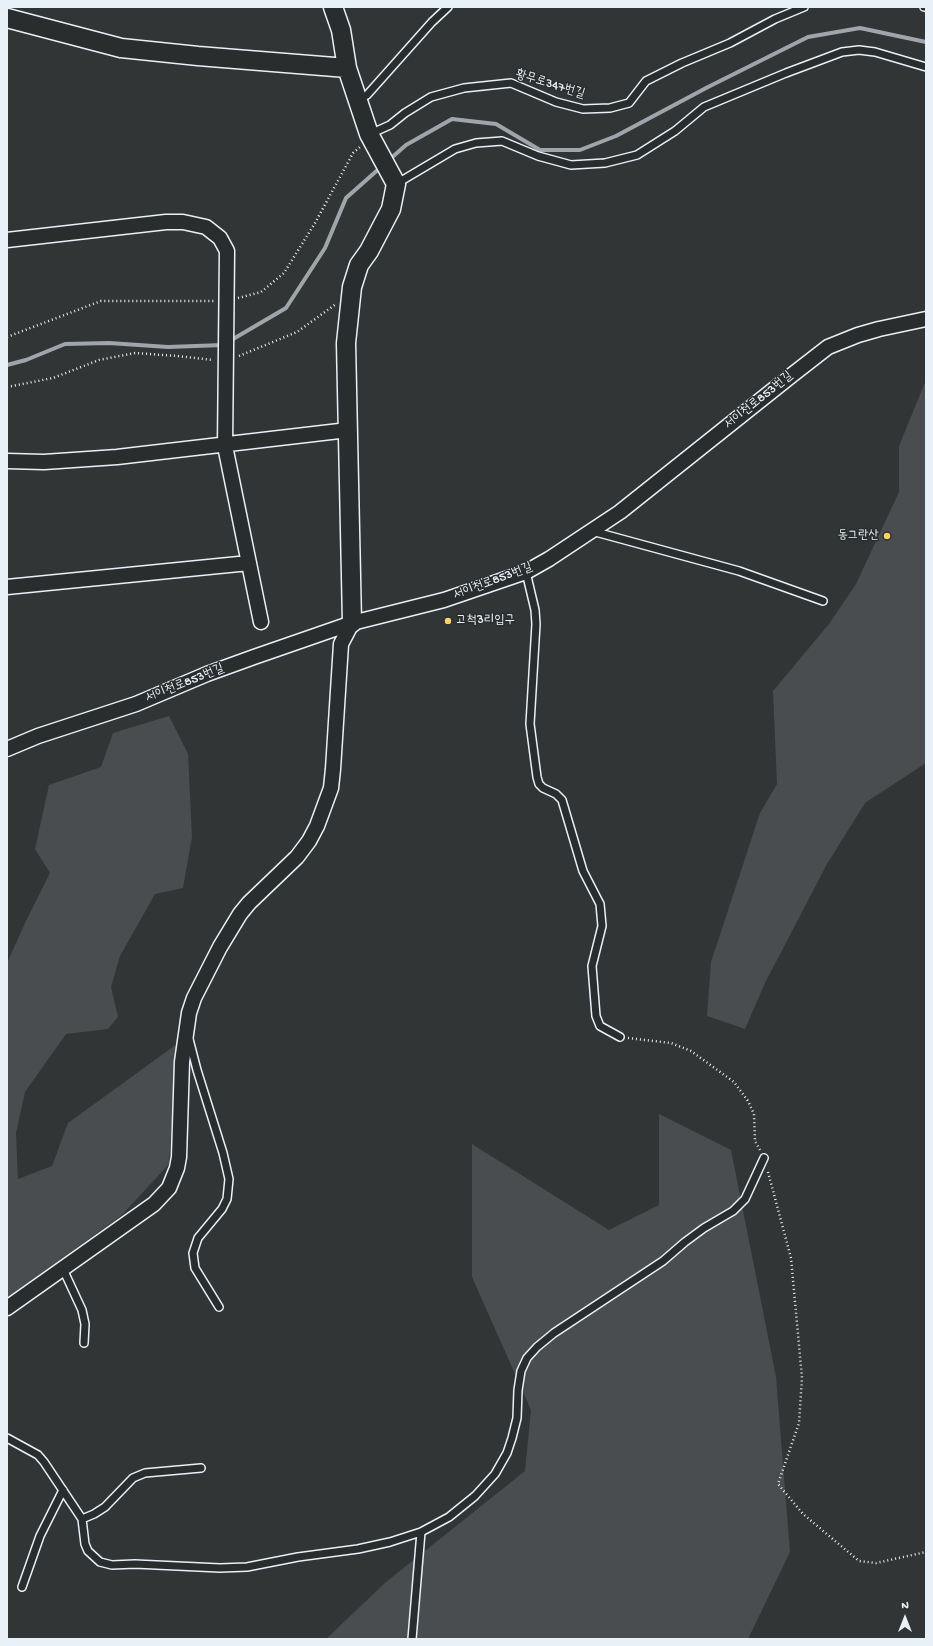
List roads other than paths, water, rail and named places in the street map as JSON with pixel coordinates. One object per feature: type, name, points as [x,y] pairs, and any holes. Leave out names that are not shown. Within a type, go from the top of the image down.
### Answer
[{"type":"street","points":[[7,1308],[154,1204],[169,1188],[177,1168],[182,1062],[186,1026],[194,998],[220,947],[240,914],[248,903],[297,857],[310,841],[326,806],[333,775],[342,644],[352,623],[346,343],[351,293],[359,265],[369,251],[391,209],[394,181],[371,138],[357,101],[347,68],[341,30],[333,7]]},
{"type":"street","points":[[7,18],[121,48],[347,68]]},
{"type":"street","points":[[7,240],[166,222],[184,222],[206,227],[220,238],[227,251],[225,446],[261,622]]},
{"type":"street","name":"서이천로853번길","points":[[7,749],[38,736],[136,704],[207,674],[352,623],[444,600],[526,572],[550,559],[592,532],[644,494],[828,347],[865,333],[926,319]]},
{"type":"street","points":[[7,461],[44,462],[96,459],[225,446],[348,430]]},
{"type":"street","points":[[7,587],[249,563]]},
{"type":"lane","points":[[357,101],[367,95],[426,28],[448,7]]},
{"type":"lane","name":"황무로347번길","points":[[371,138],[405,113],[431,97],[464,88],[512,83],[556,102],[583,109],[610,108],[629,103],[646,81],[682,63],[730,43],[775,18],[804,7]]},
{"type":"lane","points":[[394,181],[455,149],[476,143],[502,141],[538,156],[571,165],[605,163],[637,155],[675,131],[704,107],[786,73],[842,52],[859,50],[875,52],[926,67]]},
{"type":"lane","points":[[592,532],[740,571],[823,601]]},
{"type":"lane","points":[[526,572],[535,610],[536,624],[530,724],[537,778],[539,784],[556,794],[562,800],[583,871],[600,904],[602,926],[592,966],[596,1016],[600,1026],[620,1037]]},
{"type":"lane","points":[[186,1026],[197,1070],[223,1153],[229,1179],[227,1199],[222,1209],[198,1238],[193,1253],[195,1268],[219,1307]]},
{"type":"lane","points":[[7,1438],[38,1455],[44,1462],[82,1519],[85,1544],[88,1551],[100,1562],[112,1565],[134,1564],[220,1568],[247,1567],[298,1557],[358,1549],[390,1542],[421,1532],[449,1517],[475,1496],[495,1474],[507,1454],[512,1438],[517,1418],[518,1390],[521,1371],[527,1358],[537,1347],[554,1333],[664,1261],[685,1242],[704,1228],[733,1211],[745,1199],[764,1158]]},
{"type":"lane","points":[[63,1269],[82,1310],[85,1324],[84,1343]]},
{"type":"lane","points":[[82,1519],[105,1507],[133,1478],[145,1472],[201,1468]]},
{"type":"lane","points":[[22,1587],[40,1536],[63,1490]]},
{"type":"lane","points":[[412,1639],[421,1532]]},
{"type":"waterway","points":[[389,160],[406,145],[452,119],[496,124],[540,150],[580,150],[616,136],[708,87],[808,37],[860,28],[926,42]]},
{"type":"waterway","points":[[228,342],[286,308],[325,248],[346,198],[381,167]]},
{"type":"waterway","points":[[7,365],[26,360],[65,344],[109,343],[168,347],[223,345]]},
{"type":"place","name":"동그란산","points":[[887,536]]},
{"type":"place","name":"고척3리입구","points":[[448,621]]}]
